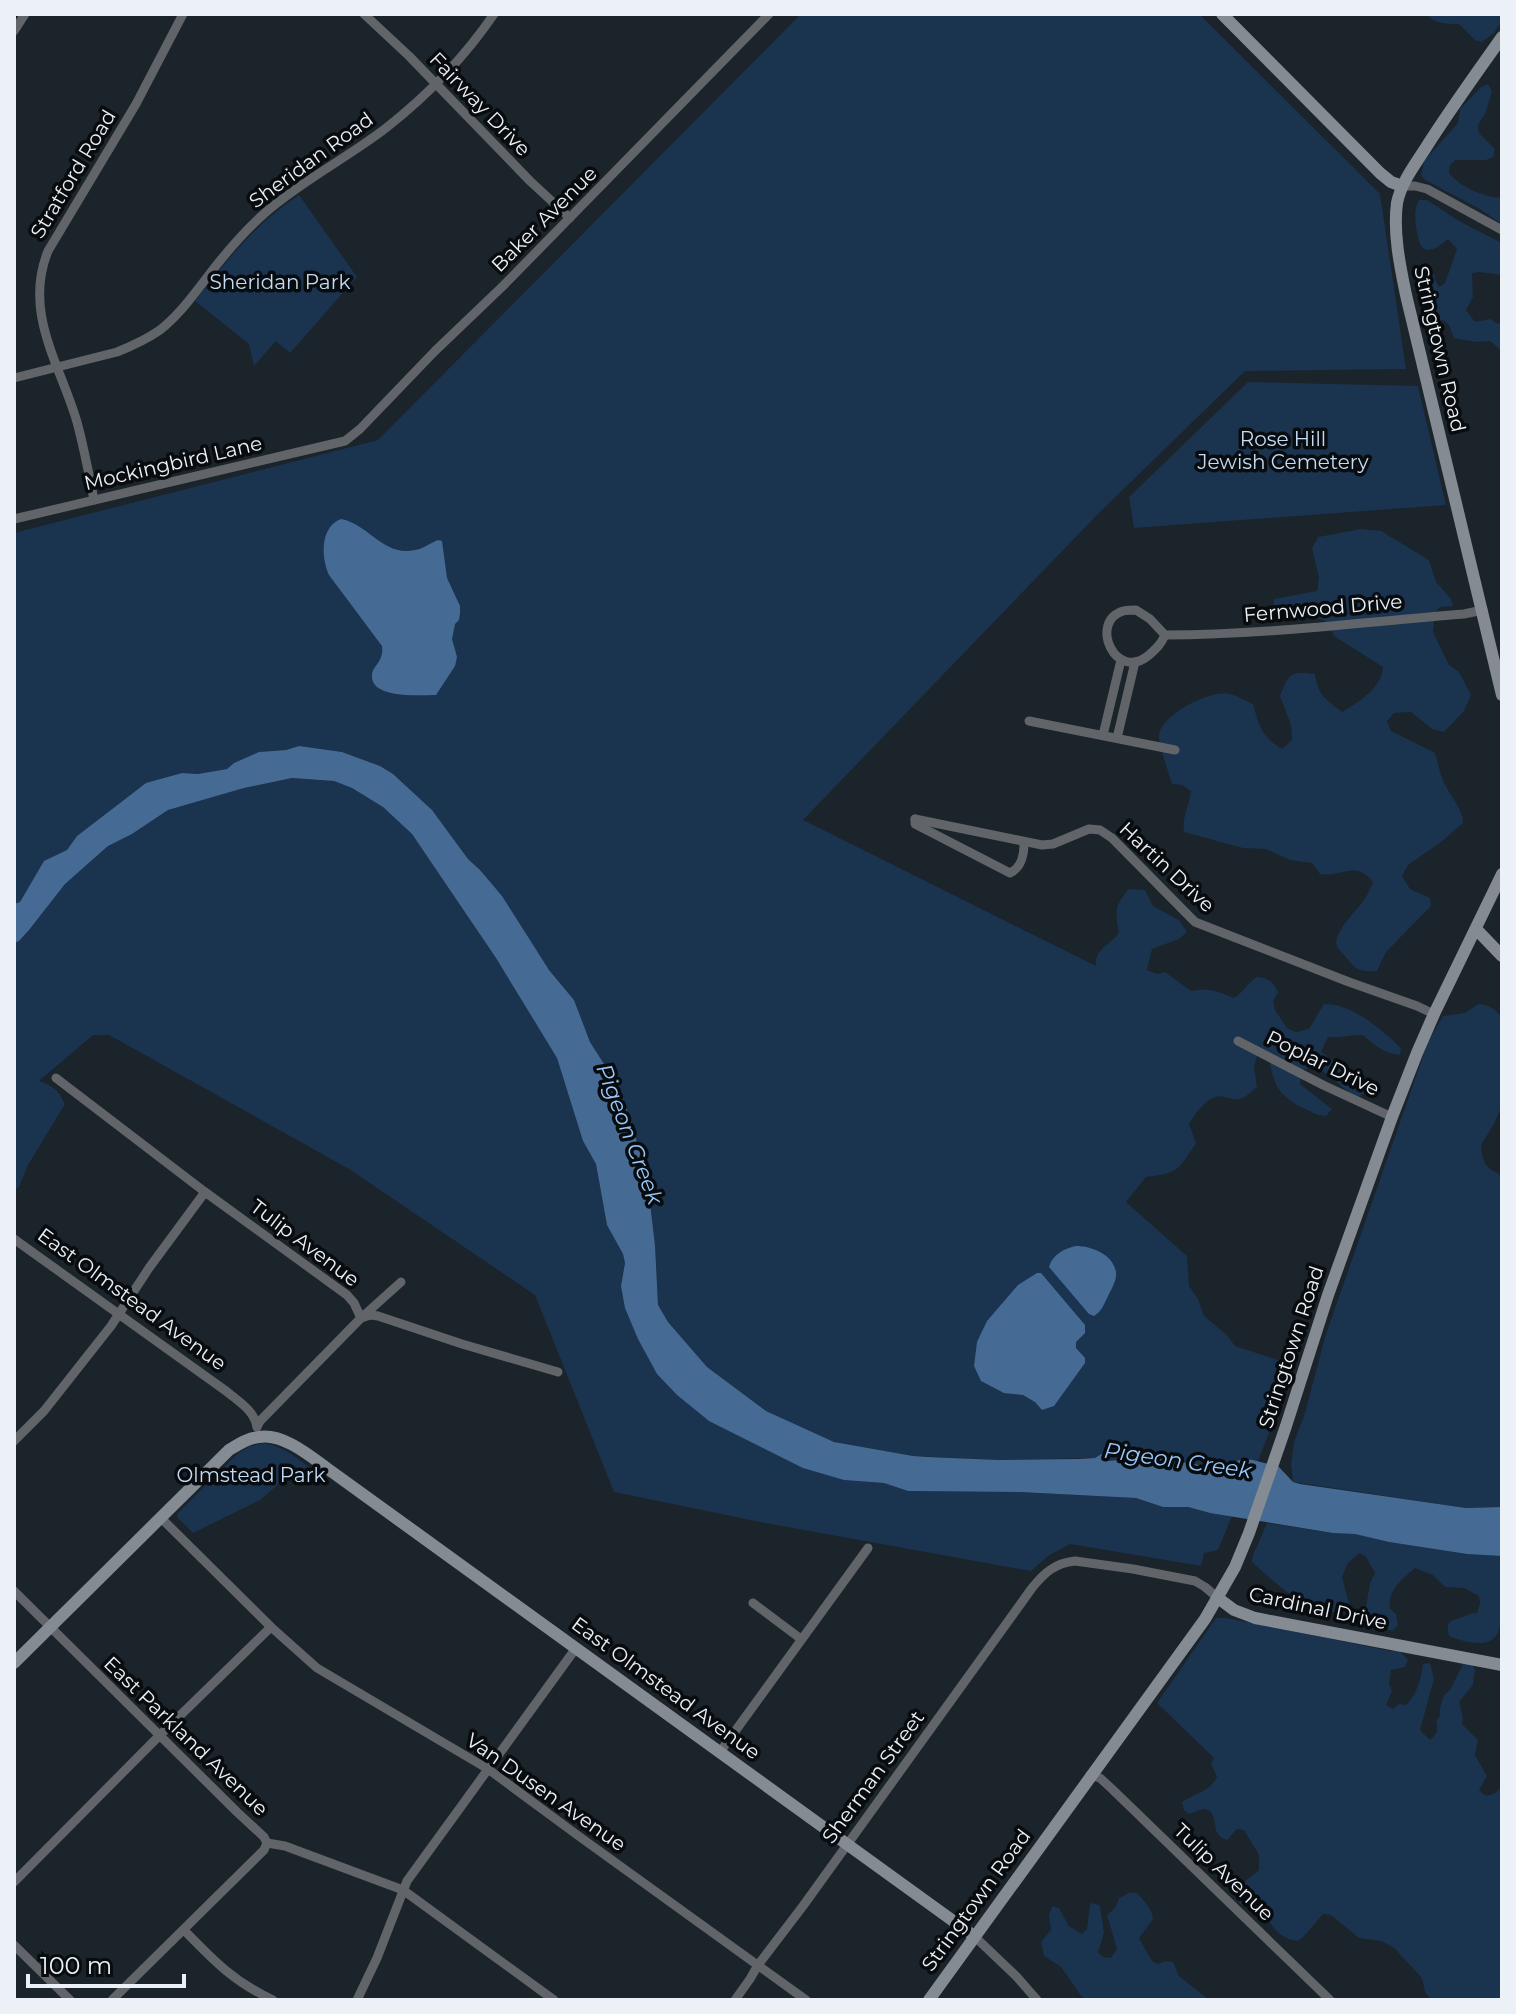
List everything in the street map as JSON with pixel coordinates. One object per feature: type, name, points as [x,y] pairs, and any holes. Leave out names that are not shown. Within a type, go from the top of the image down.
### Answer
[{"type":"main road","points":[[1222,14],[1380,173],[1402,186]]},
{"type":"main road","name":"Stringtown Road","points":[[1502,37],[1402,186],[1396,221],[1400,268],[1502,695]]},
{"type":"main road","name":"Stringtown Road","points":[[929,2000],[1205,1619],[1235,1567],[1392,1117],[1434,1014],[1502,874]]},
{"type":"main road","points":[[1476,929],[1502,956]]},
{"type":"main road","points":[[14,1663],[229,1450],[255,1432]]},
{"type":"main road","name":"East Olmstead Avenue","points":[[255,1432],[273,1437],[309,1456],[974,1936]]},
{"type":"main road","name":"Cardinal Drive","points":[[1218,1598],[1234,1610],[1255,1618],[1502,1665]]},
{"type":"street","points":[[14,31],[25,14]]},
{"type":"street","name":"Stratford Road","points":[[94,500],[77,422],[41,325],[39,290],[44,260],[136,104],[183,14]]},
{"type":"street","name":"Fairway Drive","points":[[364,14],[570,218]]},
{"type":"street","points":[[376,14],[377,26]]},
{"type":"street","name":"Sheridan Road","points":[[14,378],[117,352],[160,329],[190,300],[222,258],[264,214],[302,183],[385,129],[436,86],[466,53],[494,14]]},
{"type":"street","name":"Baker Avenue","points":[[340,442],[360,429],[769,14]]},
{"type":"street","points":[[1402,186],[1427,189],[1502,230]]},
{"type":"street","name":"Mockingbird Lane","points":[[14,519],[340,442]]},
{"type":"street","points":[[1136,610],[1165,635],[1160,646],[1145,659],[1135,662],[1121,660],[1106,640],[1113,617],[1122,611],[1136,610]]},
{"type":"street","name":"Fernwood Drive","points":[[1165,635],[1302,629],[1483,610]]},
{"type":"street","points":[[1103,735],[1121,660]]},
{"type":"street","points":[[1117,738],[1135,662]]},
{"type":"street","points":[[1029,721],[1175,750]]},
{"type":"street","name":"Hartin Drive","points":[[1024,843],[1024,855],[1017,870],[1010,873],[915,824],[915,819],[1042,845],[1053,844],[1095,828],[1112,838],[1195,922],[1434,1014]]},
{"type":"street","name":"Poplar Drive","points":[[1238,1041],[1392,1117]]},
{"type":"street","name":"Tulip Avenue","points":[[56,1078],[347,1295],[361,1318],[378,1316],[558,1372]]},
{"type":"street","points":[[14,1441],[44,1411],[111,1326],[205,1192]]},
{"type":"street","name":"East Olmstead Avenue","points":[[14,1239],[252,1412],[255,1432]]},
{"type":"street","points":[[255,1432],[260,1421],[361,1318],[401,1282]]},
{"type":"street","name":"Van Dusen Avenue","points":[[160,1517],[317,1668],[488,1769],[806,2000]]},
{"type":"street","points":[[720,1752],[868,1548]]},
{"type":"street","name":"Cardinal Drive","points":[[1043,1575],[1052,1567],[1067,1562],[1086,1562],[1195,1581],[1218,1598]]},
{"type":"street","name":"Sherman Street","points":[[735,2000],[1043,1575]]},
{"type":"street","name":"East Parkland Avenue","points":[[14,1591],[267,1843],[285,1846],[403,1890],[554,2000]]},
{"type":"street","points":[[753,1603],[801,1639]]},
{"type":"street","points":[[14,1882],[271,1627]]},
{"type":"street","points":[[357,2000],[407,1881],[576,1648]]},
{"type":"street","name":"Tulip Avenue","points":[[1090,1775],[1100,1778],[1112,1789],[1330,2000]]},
{"type":"street","points":[[112,2000],[264,1850],[267,1843]]},
{"type":"street","points":[[184,1930],[229,1975],[247,1988],[273,2000]]},
{"type":"street","name":"East Olmstead Avenue","points":[[974,1936],[1037,2000]]},
{"type":"street","points":[[14,1945],[70,2000]]},
{"type":"green space","points":[[801,14],[1199,14],[1380,194],[1406,369],[1245,371],[1097,515],[803,820],[1096,966],[1097,955],[1119,933],[1118,904],[1129,889],[1145,890],[1153,906],[1179,920],[1187,932],[1179,939],[1152,949],[1147,970],[1157,974],[1165,972],[1191,991],[1213,990],[1234,998],[1257,977],[1264,978],[1278,992],[1273,1001],[1275,1010],[1287,1028],[1296,1032],[1309,1029],[1324,1004],[1335,1005],[1366,1019],[1401,1048],[1400,1055],[1389,1053],[1363,1035],[1328,1037],[1321,1052],[1361,1080],[1366,1091],[1359,1097],[1325,1073],[1310,1068],[1302,1070],[1300,1084],[1332,1109],[1326,1116],[1310,1112],[1285,1096],[1276,1085],[1267,1052],[1258,1053],[1254,1067],[1257,1087],[1241,1098],[1218,1096],[1204,1104],[1189,1124],[1196,1143],[1185,1160],[1171,1172],[1146,1177],[1126,1202],[1187,1256],[1189,1286],[1204,1316],[1235,1346],[1290,1364],[1283,1384],[1287,1387],[1258,1461],[1223,1461],[1212,1467],[1126,1459],[999,1460],[913,1456],[834,1442],[766,1411],[707,1367],[668,1322],[658,1305],[646,1170],[620,1089],[590,1042],[574,1000],[549,970],[480,870],[468,859],[432,810],[380,766],[342,752],[299,746],[259,752],[227,769],[198,774],[182,773],[161,779],[134,792],[77,836],[67,850],[44,862],[20,902],[14,904],[14,533],[378,440]]},
{"type":"green space","points":[[1426,14],[1499,14],[1502,20],[1494,33],[1482,42],[1475,40],[1459,24],[1437,22]]},
{"type":"green space","points":[[1488,84],[1492,91],[1486,112],[1478,125],[1479,133],[1495,149],[1493,157],[1486,160],[1455,160],[1450,165],[1449,173],[1473,190],[1502,198],[1502,224],[1421,175],[1424,161],[1458,123],[1460,109],[1481,87]]},
{"type":"green space","name":"Sheridan Park","points":[[299,195],[357,277],[290,353],[276,341],[254,366],[249,344],[195,301],[255,230]]},
{"type":"green space","points":[[1419,200],[1427,200],[1502,243],[1502,275],[1472,273],[1473,297],[1466,310],[1475,322],[1490,319],[1502,324],[1502,351],[1490,341],[1454,338],[1449,325],[1443,320],[1428,324],[1422,306],[1427,275],[1434,273],[1439,287],[1445,283],[1457,249],[1448,239],[1429,250],[1422,247],[1415,219]]},
{"type":"green space","name":"Rose Hill Jewish Cemetery","points":[[1248,382],[1418,386],[1446,505],[1134,528],[1129,497]]},
{"type":"green space","points":[[1361,529],[1381,531],[1429,560],[1436,582],[1451,599],[1453,606],[1440,607],[1435,612],[1433,632],[1449,665],[1459,672],[1471,695],[1464,711],[1444,732],[1432,729],[1411,712],[1394,713],[1387,721],[1391,731],[1435,753],[1445,785],[1461,813],[1463,823],[1408,865],[1402,876],[1410,889],[1430,898],[1431,906],[1386,952],[1377,971],[1355,967],[1336,942],[1373,882],[1354,870],[1320,874],[1312,863],[1290,860],[1266,849],[1243,848],[1184,832],[1191,791],[1182,785],[1172,784],[1159,735],[1162,727],[1178,711],[1200,699],[1222,693],[1253,704],[1262,730],[1282,749],[1292,740],[1291,725],[1280,696],[1292,675],[1315,674],[1321,692],[1342,712],[1368,693],[1379,681],[1383,667],[1334,636],[1331,628],[1321,619],[1292,617],[1273,609],[1274,599],[1317,591],[1319,578],[1312,548],[1318,537]]},
{"type":"green space","points":[[292,778],[334,781],[383,807],[412,834],[496,958],[557,1058],[583,1141],[596,1164],[607,1225],[623,1254],[625,1263],[621,1286],[657,1374],[677,1395],[709,1421],[844,1480],[884,1483],[908,1491],[1020,1492],[1136,1498],[1163,1507],[1187,1507],[1232,1516],[1218,1550],[1204,1553],[1201,1566],[1070,1544],[1048,1556],[1031,1571],[614,1492],[535,1295],[349,1169],[109,1035],[93,1035],[39,1081],[55,1089],[65,1104],[28,1165],[19,1187],[14,1190],[14,943],[29,930],[65,884],[108,846],[168,810]]},
{"type":"green space","points":[[1478,1004],[1491,1008],[1502,1017],[1502,1106],[1481,1150],[1485,1164],[1502,1176],[1502,1507],[1466,1508],[1293,1482],[1291,1464],[1294,1442],[1325,1337],[1428,1042],[1443,1016],[1465,1013]]},
{"type":"green space","name":"Olmstead Park","points":[[263,1443],[285,1450],[317,1473],[281,1482],[260,1500],[193,1533],[177,1517],[178,1513],[237,1454]]},
{"type":"green space","points":[[1267,1523],[1355,1534],[1467,1554],[1502,1556],[1502,1624],[1496,1636],[1486,1642],[1473,1643],[1449,1636],[1448,1626],[1451,1622],[1477,1613],[1479,1596],[1464,1588],[1445,1587],[1433,1575],[1415,1568],[1391,1596],[1390,1609],[1396,1614],[1398,1625],[1393,1631],[1383,1628],[1365,1613],[1370,1583],[1375,1573],[1366,1557],[1359,1553],[1348,1563],[1342,1577],[1350,1607],[1338,1612],[1325,1612],[1312,1607],[1298,1600],[1252,1562]]},
{"type":"green space","points":[[1216,1618],[1390,1651],[1398,1649],[1408,1660],[1405,1667],[1391,1670],[1389,1684],[1392,1691],[1386,1705],[1393,1709],[1410,1701],[1418,1686],[1423,1664],[1430,1663],[1434,1679],[1420,1730],[1430,1740],[1437,1732],[1436,1722],[1444,1695],[1450,1690],[1463,1664],[1470,1663],[1475,1669],[1473,1685],[1459,1702],[1462,1724],[1478,1740],[1475,1755],[1487,1776],[1479,1790],[1484,1795],[1490,1795],[1502,1785],[1502,2000],[1431,2000],[1425,1992],[1422,1978],[1394,1948],[1381,1941],[1359,1938],[1331,1915],[1323,1914],[1298,1941],[1280,1934],[1261,1909],[1240,1904],[1239,1889],[1259,1870],[1259,1855],[1244,1830],[1237,1829],[1227,1840],[1216,1831],[1210,1811],[1203,1809],[1189,1814],[1184,1810],[1182,1802],[1206,1789],[1217,1777],[1211,1764],[1214,1758],[1157,1703]]},
{"type":"green space","points":[[1137,1893],[1152,1915],[1153,1919],[1139,1938],[1152,1961],[1158,1964],[1173,1962],[1179,1976],[1209,2000],[1089,2000],[1082,1997],[1061,1967],[1044,1956],[1041,1942],[1051,1930],[1049,1916],[1052,1906],[1059,1908],[1069,1926],[1082,1934],[1087,1929],[1090,1904],[1093,1903],[1100,1906],[1104,1933],[1098,1952],[1103,1957],[1111,1958],[1117,1949],[1107,1915],[1115,1908],[1119,1898]]},
{"type":"water","points":[[341,519],[394,549],[415,550],[442,541],[447,578],[460,606],[460,613],[452,639],[457,657],[455,666],[436,695],[398,694],[379,689],[374,683],[372,676],[382,646],[329,575],[325,560],[326,535]]},
{"type":"water","name":"Pigeon Creek","points":[[299,746],[342,752],[393,774],[432,810],[468,859],[502,896],[549,970],[574,1000],[590,1042],[620,1089],[646,1170],[658,1305],[668,1322],[707,1367],[766,1411],[834,1442],[913,1456],[999,1460],[1079,1459],[1095,1458],[1103,1453],[1109,1461],[1126,1459],[1139,1452],[1212,1467],[1223,1461],[1245,1459],[1279,1467],[1293,1482],[1300,1484],[1466,1508],[1502,1507],[1502,1556],[1389,1542],[1188,1507],[1163,1507],[1136,1498],[1020,1492],[908,1491],[884,1483],[844,1480],[803,1468],[709,1421],[657,1374],[625,1308],[621,1286],[625,1263],[623,1254],[607,1225],[596,1164],[583,1141],[557,1058],[496,958],[412,834],[383,807],[352,788],[334,781],[292,778],[168,810],[108,846],[65,884],[29,930],[14,943],[14,904],[20,902],[44,861],[67,850],[77,836],[146,783],[182,773],[198,774],[227,769],[259,752]]},
{"type":"water","points":[[1076,1246],[1100,1252],[1111,1260],[1116,1272],[1104,1305],[1094,1316],[1049,1267],[1060,1253]]},
{"type":"water","points":[[1041,1273],[1085,1325],[1085,1333],[1076,1342],[1076,1348],[1085,1358],[1085,1363],[1054,1406],[1042,1410],[1023,1395],[1004,1393],[981,1381],[974,1366],[977,1342],[987,1321],[1018,1285]]}]
